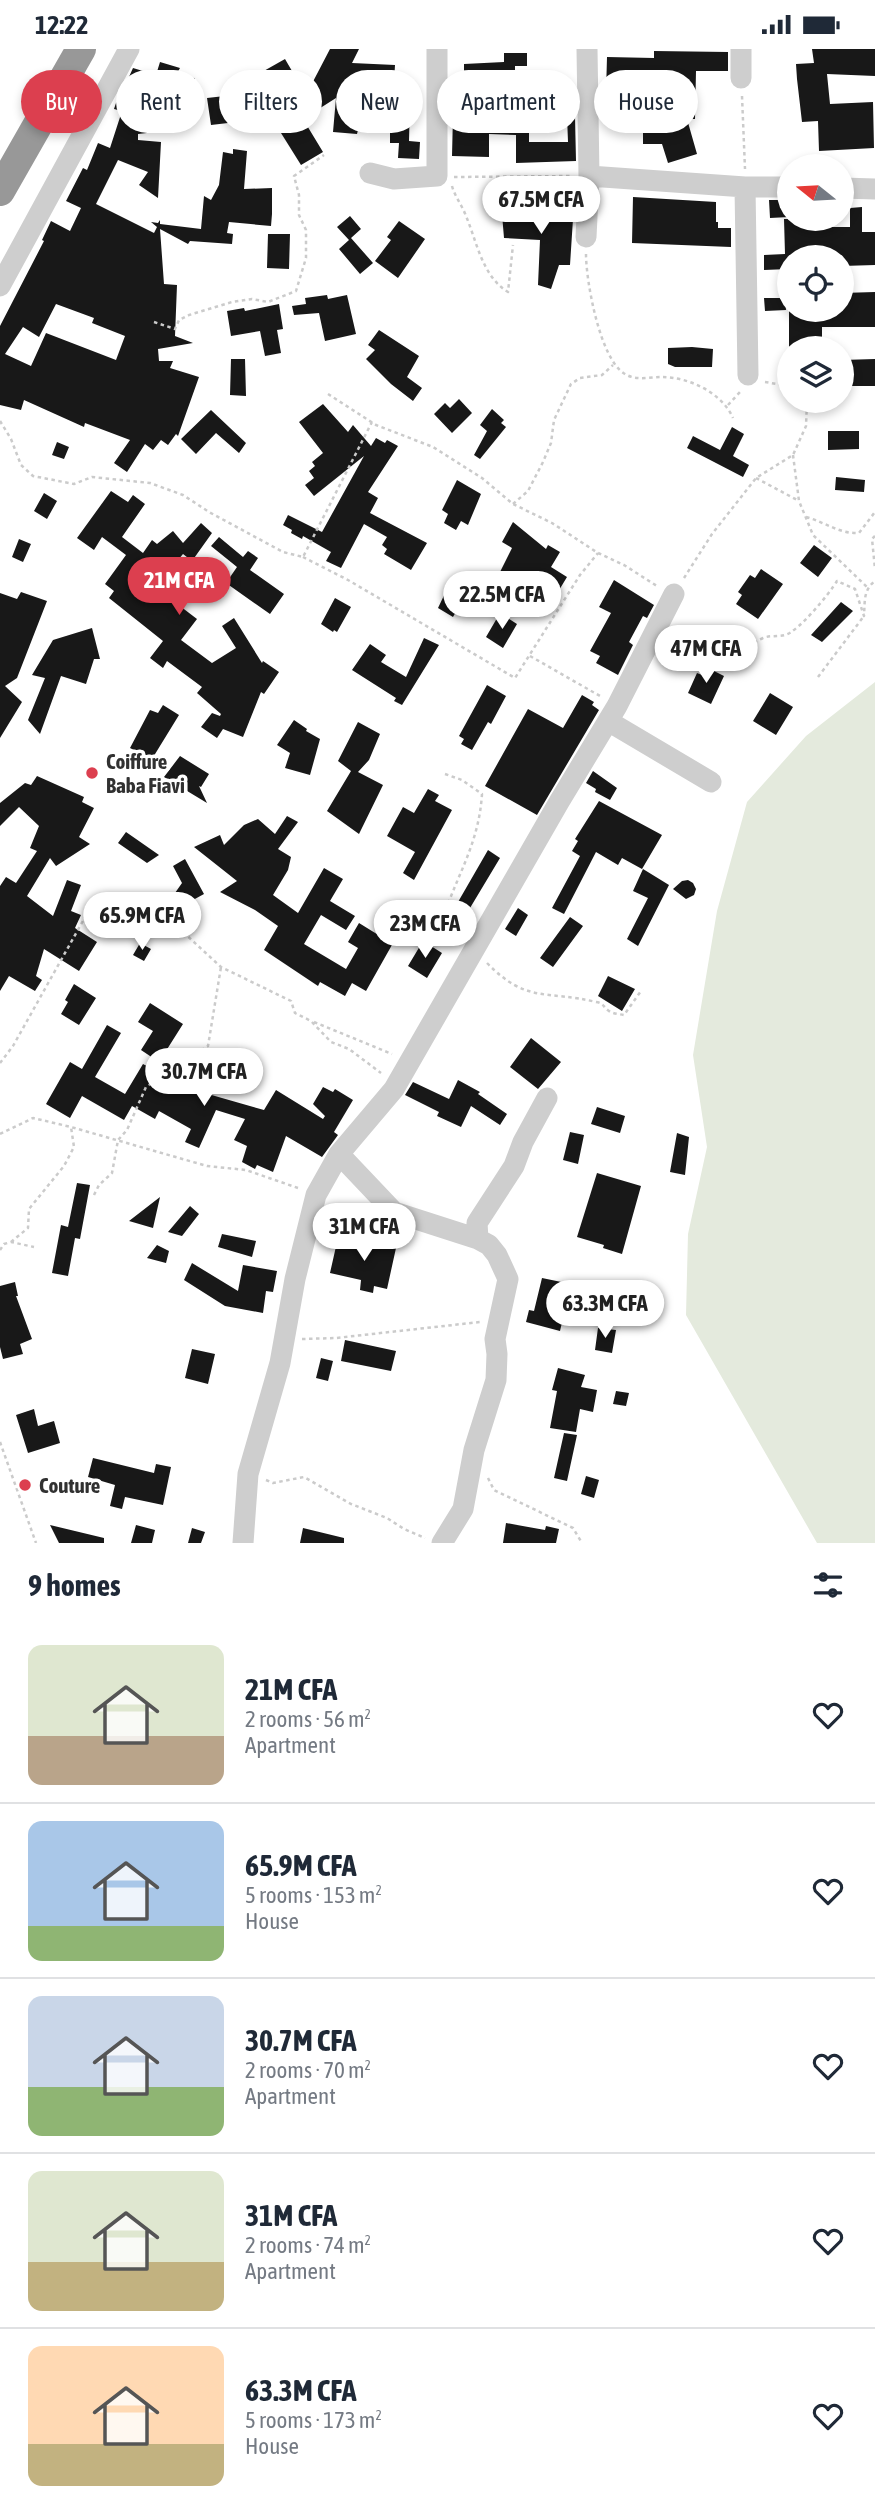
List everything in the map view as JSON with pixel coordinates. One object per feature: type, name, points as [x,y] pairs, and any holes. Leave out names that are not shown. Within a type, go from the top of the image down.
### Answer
[{"type":"highway","points":[[0,191],[72,53]]},
{"type":"street","points":[[0,286],[130,49]]},
{"type":"street","points":[[370,173],[394,179],[437,176],[437,49]]},
{"type":"street","points":[[586,237],[589,176],[587,49]]},
{"type":"street","points":[[741,49],[741,78]]},
{"type":"street","points":[[589,176],[777,187]]},
{"type":"street","points":[[745,187],[748,375]]},
{"type":"street","points":[[854,188],[875,189]]},
{"type":"street","points":[[243,1543],[247,1473],[280,1363],[295,1279],[316,1195],[340,1154],[394,1089],[612,713],[674,594]]},
{"type":"street","points":[[612,713],[711,782]]},
{"type":"street","points":[[478,1239],[477,1223],[514,1167],[523,1142],[547,1098]]},
{"type":"street","points":[[340,1154],[394,1212],[489,1245],[504,1267],[508,1279],[495,1339],[496,1380],[474,1450],[463,1509],[435,1541]]},
{"type":"path","points":[[741,78],[745,187]]},
{"type":"path","points":[[154,322],[175,329],[179,320],[188,315],[232,302],[252,299],[268,302],[296,291],[306,258],[306,230],[299,215],[295,176],[324,155]]},
{"type":"path","points":[[513,245],[508,292],[500,288],[474,245],[466,216],[448,176],[589,176]]},
{"type":"path","points":[[586,237],[586,267],[595,318],[613,365],[626,376],[647,379],[663,377],[692,383],[727,405],[733,418]]},
{"type":"path","points":[[513,504],[528,492],[543,462],[551,443],[554,420],[571,384],[580,378],[602,375],[613,365]]},
{"type":"path","points":[[748,375],[777,384]]},
{"type":"path","points":[[328,394],[372,422],[433,447],[482,478],[513,504],[552,523],[598,553],[674,594],[712,534],[756,478],[793,455]]},
{"type":"path","points":[[807,413],[806,426],[793,455],[799,501],[813,535],[867,587]]},
{"type":"path","points":[[0,421],[11,439],[21,465],[33,476],[74,484],[92,477],[150,483],[183,495],[282,552],[303,557],[348,580],[515,678],[580,575],[598,553]]},
{"type":"path","points":[[303,557],[372,422]]},
{"type":"path","points":[[756,478],[799,501]]},
{"type":"path","points":[[806,517],[845,534],[859,533],[875,512]]},
{"type":"path","points":[[875,536],[872,539],[875,569]]},
{"type":"path","points":[[703,665],[723,660],[764,637],[787,635],[828,597],[837,581],[856,589],[864,617]]},
{"type":"path","points":[[818,677],[864,617],[867,587],[875,581]]},
{"type":"path","points":[[530,656],[612,713]]},
{"type":"path","points":[[0,1063],[13,1046],[97,894]]},
{"type":"path","points":[[170,936],[183,932],[222,967],[291,1000],[295,1013],[390,1054],[412,1058]]},
{"type":"path","points":[[94,1195],[112,1173],[118,1140],[127,1130],[146,1087],[208,1046],[222,967]]},
{"type":"path","points":[[311,1021],[331,1042],[349,1049],[377,1069],[394,1089]]},
{"type":"path","points":[[0,1134],[33,1118],[71,1126],[207,1166],[246,1170],[316,1195]]},
{"type":"path","points":[[0,1250],[4,1244],[11,1242],[28,1228],[29,1209],[64,1166],[74,1147],[71,1126]]},
{"type":"path","points":[[11,1242],[34,1247]]},
{"type":"path","points":[[284,1339],[336,1338],[477,1323],[502,1313]]},
{"type":"path","points":[[0,1442],[36,1543]]},
{"type":"path","points":[[474,1450],[494,1490],[573,1528],[582,1543]]},
{"type":"path","points":[[247,1473],[273,1483],[304,1477],[352,1504],[435,1541]]},
{"type":"shaded area","points":[[875,682],[875,1543],[817,1543],[686,1315],[688,1234],[707,1147],[693,1055],[717,911],[747,802],[806,736]]},
{"type":"building","points":[[330,49],[359,49],[352,63],[395,65],[395,70],[336,70],[336,98],[322,107],[322,70],[319,70]]},
{"type":"building","points":[[812,49],[875,49],[875,76],[827,74],[830,104],[873,102],[874,148],[819,151],[818,121],[802,122],[797,79],[796,64],[814,63]]},
{"type":"building","points":[[654,51],[728,52],[728,71],[607,70],[607,57],[654,58]]},
{"type":"building","points":[[504,53],[527,53],[527,66],[515,66],[515,70],[464,70],[464,64],[504,62]]},
{"type":"building","points":[[285,59],[291,70],[266,70]]},
{"type":"building","points":[[160,62],[180,68],[179,70],[158,70]]},
{"type":"building","points":[[219,97],[219,124],[211,125],[207,98]]},
{"type":"building","points":[[336,98],[336,132],[333,132]]},
{"type":"building","points":[[116,130],[116,133],[147,133],[138,134],[138,140],[161,142],[158,198],[139,185],[148,172],[118,160],[96,204],[154,233],[157,227],[151,222],[158,223],[160,220],[160,224],[201,229],[204,196],[211,200],[219,185],[223,152],[233,154],[233,149],[247,151],[244,189],[272,188],[271,226],[229,222],[227,233],[233,234],[232,244],[190,241],[188,244],[160,229],[164,284],[177,285],[175,336],[193,343],[158,349],[159,361],[173,361],[170,368],[199,377],[178,436],[176,434],[168,445],[161,440],[153,450],[145,444],[127,472],[114,463],[130,440],[85,423],[84,427],[24,400],[21,410],[0,405],[0,326],[44,241],[42,240],[51,221],[70,231],[81,208],[66,201],[83,168],[87,170],[98,143],[110,148]],"holes":[[[56,304],[94,318],[92,323],[125,336],[116,360],[46,333],[31,366],[5,354],[23,327],[39,337]]]},
{"type":"building","points":[[281,133],[311,133],[323,152],[301,165]]},
{"type":"building","points":[[390,133],[409,133],[409,141],[420,142],[419,159],[398,158],[399,143],[390,143]]},
{"type":"building","points":[[453,133],[529,133],[529,142],[568,142],[568,133],[575,133],[576,161],[516,163],[516,135],[489,134],[489,157],[452,156]]},
{"type":"building","points":[[643,133],[691,133],[697,154],[668,163],[662,144],[643,144]]},
{"type":"building","points":[[633,197],[716,202],[718,228],[731,228],[731,247],[632,243]]},
{"type":"building","points":[[515,198],[532,199],[531,206],[553,207],[553,218],[573,219],[570,265],[559,265],[551,289],[538,285],[540,240],[504,238],[502,214],[514,213]]},
{"type":"building","points":[[769,200],[777,200],[777,218],[770,218]]},
{"type":"building","points":[[862,207],[862,232],[875,232],[875,265],[854,266],[854,245],[785,245],[784,231],[854,231],[854,208]]},
{"type":"building","points":[[350,216],[361,229],[351,238],[373,263],[360,274],[339,249],[349,240],[337,227]]},
{"type":"building","points":[[399,221],[425,239],[398,278],[375,261],[391,240],[387,237]]},
{"type":"building","points":[[268,234],[290,234],[289,269],[267,268]]},
{"type":"building","points":[[777,254],[777,269],[764,270],[764,255]]},
{"type":"building","points":[[875,292],[875,327],[822,327],[822,336],[789,336],[789,322],[854,322],[854,293]]},
{"type":"building","points":[[327,295],[328,299],[347,295],[356,334],[325,341],[319,313],[294,315],[292,306],[306,304],[305,298]]},
{"type":"building","points":[[764,298],[777,298],[777,310],[765,311]]},
{"type":"building","points":[[279,304],[283,329],[277,330],[281,353],[265,356],[260,331],[231,336],[227,311],[244,308],[245,311]]},
{"type":"building","points":[[379,330],[419,356],[407,377],[422,388],[413,401],[366,359],[375,350],[368,345]]},
{"type":"building","points":[[668,348],[713,349],[712,367],[675,367],[668,364]]},
{"type":"building","points":[[231,359],[245,359],[246,396],[230,395]]},
{"type":"building","points":[[875,359],[875,386],[854,386],[854,360]]},
{"type":"building","points":[[459,399],[472,413],[452,433],[434,414],[445,403],[450,408]]},
{"type":"building","points":[[323,404],[348,432],[353,425],[371,446],[376,438],[398,446],[368,492],[378,498],[370,513],[427,543],[411,570],[384,554],[387,549],[382,545],[387,537],[364,524],[341,568],[326,561],[331,552],[303,536],[302,539],[291,533],[292,530],[283,525],[288,515],[322,532],[364,456],[314,496],[305,485],[314,478],[309,471],[315,466],[312,462],[323,453],[299,422]]},
{"type":"building","points":[[492,409],[504,420],[501,423],[506,427],[480,459],[474,455],[487,431],[480,425]]},
{"type":"building","points":[[211,410],[246,443],[239,453],[216,433],[196,454],[181,439]]},
{"type":"building","points":[[732,427],[744,434],[733,456],[749,465],[743,477],[687,448],[693,436],[720,450]]},
{"type":"building","points":[[828,431],[859,431],[859,449],[828,450]]},
{"type":"building","points":[[57,442],[69,447],[64,459],[52,455]]},
{"type":"building","points":[[836,477],[865,480],[864,492],[835,490]]},
{"type":"building","points":[[457,480],[481,494],[468,525],[461,521],[456,530],[444,523],[448,514],[442,510]]},
{"type":"building","points":[[111,491],[128,502],[133,495],[145,504],[122,537],[143,553],[152,540],[157,544],[173,531],[183,543],[201,523],[212,533],[192,561],[183,554],[158,584],[179,600],[176,603],[197,619],[181,640],[212,663],[236,648],[222,626],[234,618],[262,663],[263,661],[279,672],[264,694],[261,692],[243,737],[223,729],[217,738],[201,727],[212,713],[221,714],[197,693],[202,687],[167,661],[163,668],[150,658],[163,641],[109,598],[114,591],[105,584],[126,555],[102,537],[94,550],[77,538]]},
{"type":"building","points":[[44,493],[57,501],[47,519],[34,511]]},
{"type":"building","points":[[513,522],[546,549],[548,545],[560,552],[551,567],[567,577],[547,610],[503,585],[489,603],[479,595],[495,574],[498,576],[512,548],[502,542]]},
{"type":"building","points":[[219,537],[243,557],[248,551],[258,558],[250,570],[284,594],[270,614],[226,583],[237,567],[211,546]]},
{"type":"building","points":[[19,539],[31,544],[23,562],[12,557]]},
{"type":"building","points":[[814,545],[832,558],[818,577],[800,563]]},
{"type":"building","points":[[761,569],[783,584],[758,619],[736,604],[742,595],[738,592],[750,575],[755,578]]},
{"type":"building","points":[[614,580],[654,605],[647,618],[643,616],[629,642],[633,645],[618,675],[596,663],[600,656],[590,651],[611,613],[599,607]]},
{"type":"building","points":[[448,587],[464,597],[453,617],[438,608]]},
{"type":"building","points":[[21,592],[47,601],[17,678],[5,686],[22,702],[0,738],[0,593],[17,599]]},
{"type":"building","points":[[335,598],[351,607],[337,632],[333,632],[321,624]]},
{"type":"building","points":[[841,602],[853,611],[822,642],[811,635]]},
{"type":"building","points":[[500,613],[517,624],[503,648],[486,637]]},
{"type":"building","points":[[92,628],[100,659],[94,659],[86,684],[61,676],[40,734],[28,720],[45,678],[32,675],[53,640]]},
{"type":"building","points":[[424,638],[439,645],[402,705],[394,701],[396,698],[352,670],[370,644],[386,655],[381,662],[406,677]]},
{"type":"building","points":[[706,667],[724,676],[711,704],[688,693],[697,673],[702,675]]},
{"type":"building","points":[[487,685],[506,696],[491,724],[488,722],[472,750],[461,744],[464,739],[459,736]]},
{"type":"building","points":[[770,693],[793,707],[776,735],[753,721]]},
{"type":"building","points":[[582,695],[594,702],[592,705],[599,710],[537,815],[485,786],[528,709],[563,728]]},
{"type":"building","points":[[163,705],[179,715],[152,759],[130,748],[150,710],[158,713]]},
{"type":"building","points":[[294,720],[320,739],[310,775],[285,768],[290,753],[277,745]]},
{"type":"building","points":[[358,722],[380,734],[369,760],[358,772],[383,785],[359,834],[327,811],[351,771],[338,761]]},
{"type":"building","points":[[180,756],[209,774],[201,787],[199,786],[207,803],[164,777]]},
{"type":"building","points":[[593,771],[617,788],[610,800],[595,792],[596,789],[586,783]]},
{"type":"building","points":[[37,776],[84,797],[82,802],[94,808],[79,837],[90,844],[56,866],[50,858],[27,896],[53,916],[67,880],[81,885],[71,911],[81,915],[75,928],[97,942],[79,971],[44,949],[36,976],[42,980],[35,991],[9,976],[0,991],[0,886],[6,877],[16,883],[37,851],[30,848],[39,826],[19,807],[0,826],[0,803],[25,783],[31,785]]},
{"type":"building","points":[[428,789],[439,795],[435,801],[452,810],[414,880],[403,873],[415,852],[387,836],[403,807],[414,813]]},
{"type":"building","points":[[599,801],[662,835],[642,869],[622,858],[618,865],[596,852],[564,914],[552,908],[580,856],[572,851],[578,841],[575,839]]},
{"type":"building","points":[[287,816],[298,822],[278,849],[291,857],[288,870],[273,895],[298,913],[324,868],[343,879],[330,901],[355,916],[346,930],[321,915],[304,944],[346,969],[358,948],[348,942],[359,923],[380,936],[384,928],[397,936],[366,991],[352,983],[345,996],[320,982],[318,986],[264,950],[278,926],[255,910],[220,892],[237,881],[194,847],[220,835],[224,845],[244,825],[258,819],[275,834]]},
{"type":"building","points":[[126,832],[159,855],[147,863],[118,843]]},
{"type":"building","points":[[488,850],[500,858],[470,908],[458,902]]},
{"type":"building","points":[[185,859],[204,894],[182,906],[167,927],[156,920],[182,883],[173,866]]},
{"type":"building","points":[[643,869],[669,885],[638,946],[627,939],[648,898],[633,891]]},
{"type":"building","points":[[688,880],[696,889],[694,895],[686,899],[673,889],[682,881]]},
{"type":"building","points":[[518,908],[528,915],[516,936],[505,929]]},
{"type":"building","points":[[570,917],[583,926],[553,967],[540,958]]},
{"type":"building","points":[[423,941],[442,953],[427,978],[408,966]]},
{"type":"building","points":[[140,943],[151,949],[144,961],[133,955]]},
{"type":"building","points":[[608,976],[635,989],[622,1011],[598,996]]},
{"type":"building","points":[[74,984],[96,998],[79,1025],[61,1014]]},
{"type":"building","points":[[150,1003],[183,1024],[159,1062],[141,1050],[153,1031],[138,1022]]},
{"type":"building","points":[[107,1025],[121,1033],[95,1077],[125,1094],[143,1064],[207,1099],[208,1094],[264,1110],[276,1090],[323,1119],[325,1116],[313,1104],[323,1087],[333,1092],[335,1089],[353,1100],[334,1132],[338,1135],[322,1157],[286,1136],[273,1172],[257,1165],[255,1169],[242,1162],[247,1146],[234,1140],[245,1119],[216,1110],[199,1148],[185,1142],[191,1129],[159,1111],[155,1119],[132,1106],[124,1120],[82,1096],[70,1118],[46,1104],[70,1062],[82,1069]]},
{"type":"building","points":[[531,1038],[561,1062],[538,1089],[510,1067]]},
{"type":"building","points":[[458,1080],[480,1092],[478,1094],[507,1114],[500,1125],[471,1106],[461,1127],[437,1116],[439,1112],[405,1095],[413,1082],[449,1099]]},
{"type":"building","points":[[597,1107],[625,1116],[620,1133],[591,1124]]},
{"type":"building","points":[[570,1132],[584,1135],[578,1164],[563,1160]]},
{"type":"building","points":[[677,1133],[689,1137],[685,1175],[670,1172]]},
{"type":"building","points":[[597,1173],[641,1186],[622,1254],[577,1237]]},
{"type":"building","points":[[77,1183],[90,1185],[80,1239],[75,1238],[68,1276],[52,1273],[61,1225],[68,1227]]},
{"type":"building","points":[[160,1197],[153,1228],[129,1221]]},
{"type":"building","points":[[190,1206],[199,1214],[182,1236],[168,1232]]},
{"type":"building","points":[[222,1234],[256,1241],[252,1257],[218,1247]]},
{"type":"building","points":[[347,1238],[396,1248],[387,1289],[374,1286],[373,1293],[360,1290],[361,1280],[330,1273],[337,1242],[346,1244]]},
{"type":"building","points":[[157,1245],[169,1251],[166,1263],[147,1258]]},
{"type":"building","points":[[192,1263],[238,1291],[243,1265],[277,1271],[273,1292],[266,1291],[263,1313],[225,1306],[184,1280]]},
{"type":"building","points":[[542,1278],[571,1284],[560,1331],[526,1322],[529,1310],[534,1311]]},
{"type":"building","points":[[15,1282],[16,1296],[32,1339],[20,1344],[23,1354],[3,1359],[0,1347],[0,1286]]},
{"type":"building","points":[[598,1328],[616,1330],[612,1353],[595,1350]]},
{"type":"building","points":[[345,1340],[396,1351],[391,1371],[341,1361]]},
{"type":"building","points":[[192,1349],[215,1354],[208,1384],[185,1378]]},
{"type":"building","points":[[321,1358],[333,1361],[328,1381],[316,1378]]},
{"type":"building","points":[[558,1368],[585,1375],[581,1387],[597,1390],[593,1412],[580,1409],[576,1432],[550,1428],[557,1391],[552,1390]]},
{"type":"building","points":[[616,1391],[629,1393],[626,1406],[613,1404]]},
{"type":"building","points":[[34,1409],[38,1426],[54,1421],[60,1443],[28,1453],[16,1415]]},
{"type":"building","points":[[564,1433],[577,1435],[567,1481],[554,1478]]},
{"type":"building","points":[[93,1458],[154,1473],[156,1464],[171,1467],[163,1505],[125,1497],[122,1509],[110,1506],[115,1485],[88,1477]]},
{"type":"building","points":[[586,1476],[599,1480],[594,1498],[581,1494]]},
{"type":"building","points":[[506,1523],[545,1530],[546,1526],[559,1529],[556,1543],[503,1543]]},
{"type":"building","points":[[50,1525],[104,1538],[104,1543],[59,1543]]},
{"type":"building","points":[[136,1525],[155,1530],[152,1543],[131,1543]]},
{"type":"building","points":[[192,1528],[205,1532],[201,1543],[188,1543]]},
{"type":"building","points":[[303,1528],[344,1538],[344,1543],[300,1543]]},
{"type":"place","name":"Coiffure Baba Fiavi","points":[[92,773]]},
{"type":"place","name":"Couture","points":[[25,1485]]}]
